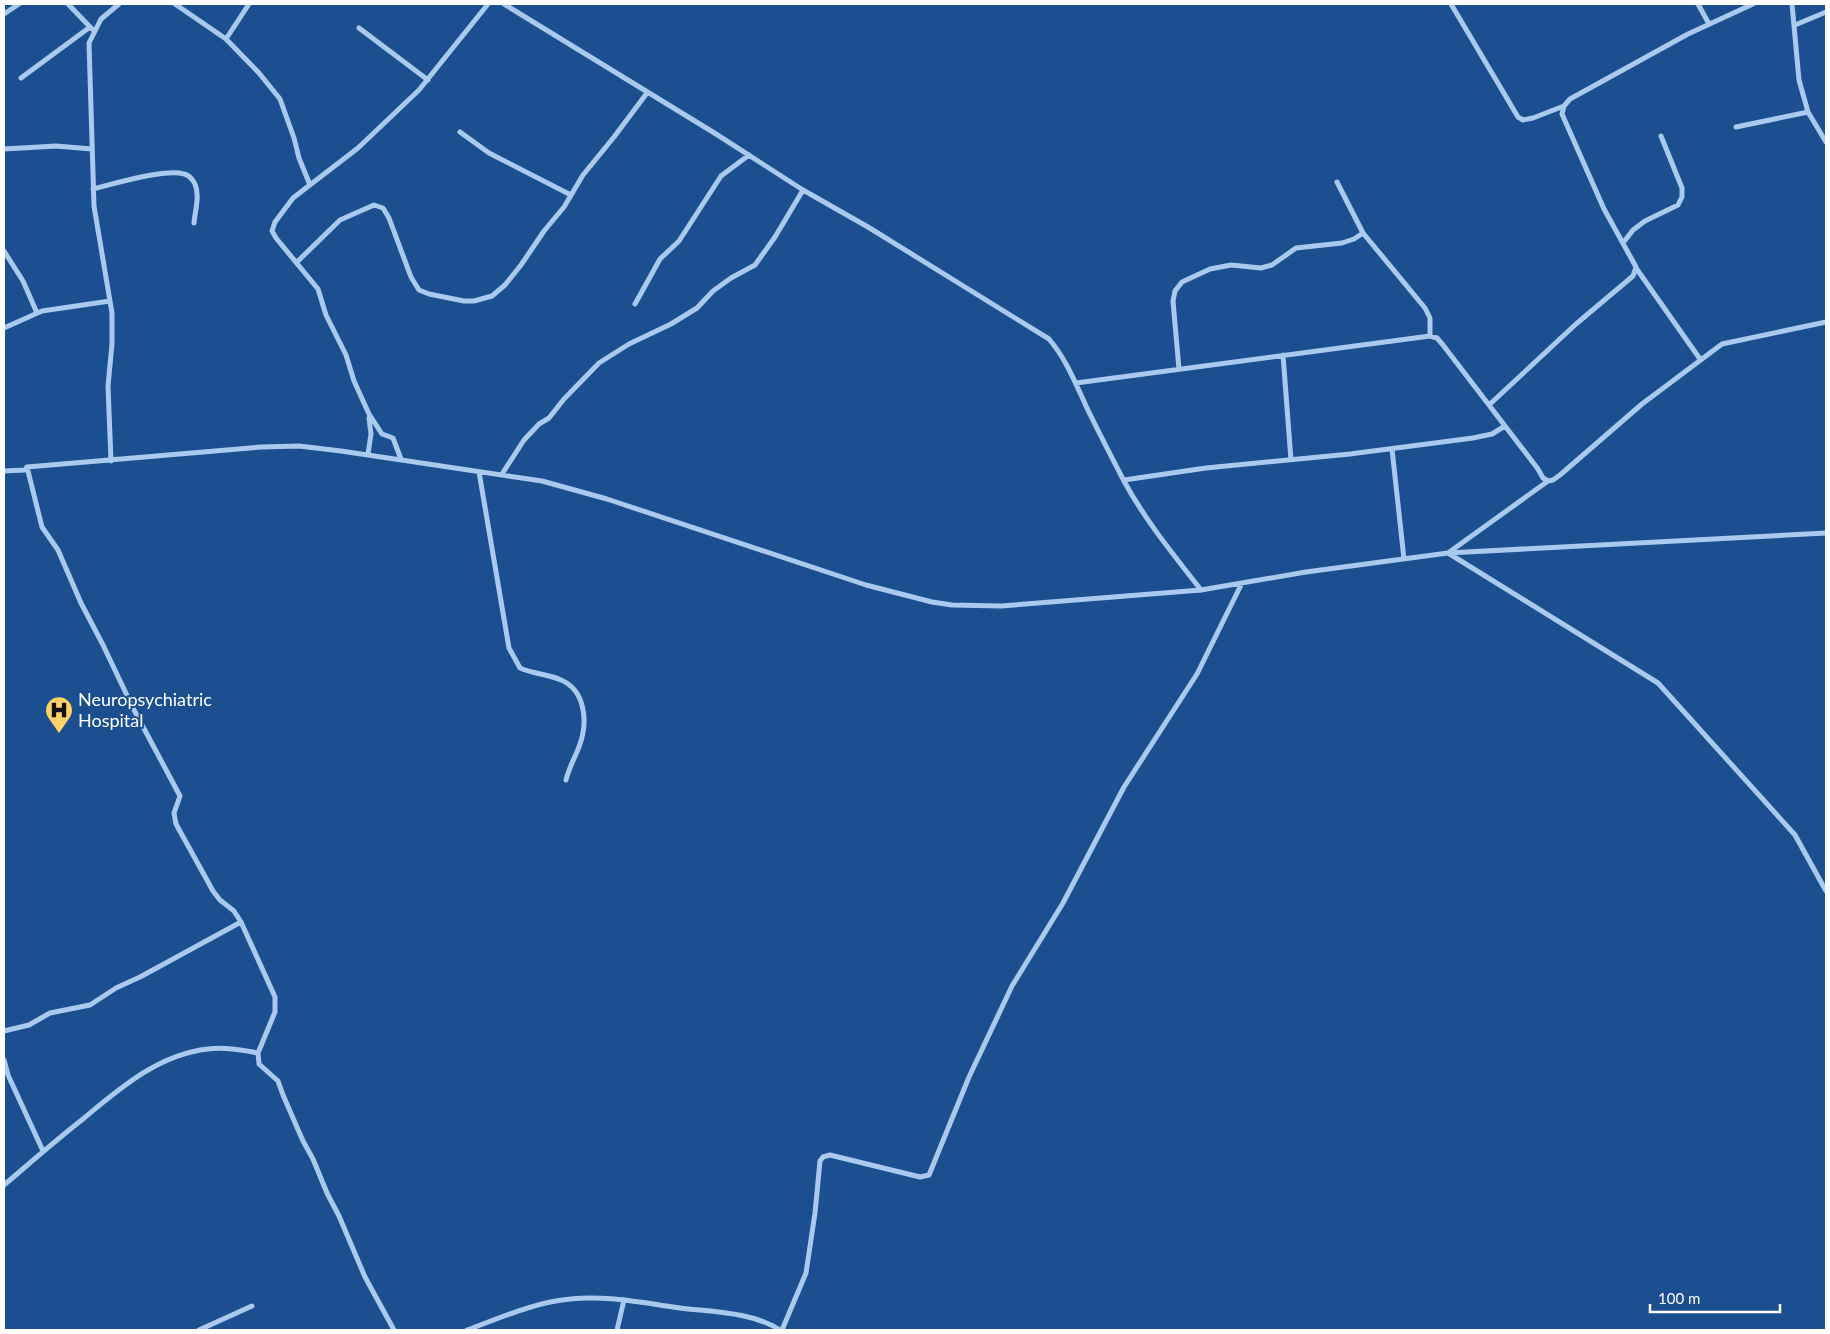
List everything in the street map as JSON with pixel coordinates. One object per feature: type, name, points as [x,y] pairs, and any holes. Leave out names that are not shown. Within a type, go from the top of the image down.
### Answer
[{"type":"street","points":[[4,14],[19,4]]},
{"type":"street","points":[[68,4],[92,29]]},
{"type":"street","points":[[21,78],[92,29],[119,4]]},
{"type":"street","points":[[176,4],[226,39],[259,73],[280,99],[294,138],[298,158],[310,185]]},
{"type":"street","points":[[226,39],[249,4]]},
{"type":"street","points":[[401,459],[393,438],[382,434],[369,414],[354,380],[346,355],[326,315],[318,289],[272,231],[282,210],[293,198],[358,148],[419,90],[488,4]]},
{"type":"street","points":[[504,4],[803,190],[868,227],[1049,339],[1060,351],[1124,480],[1156,533],[1201,590]]},
{"type":"street","points":[[1452,4],[1518,116],[1523,120],[1533,118],[1564,106]]},
{"type":"street","points":[[1698,4],[1709,24]]},
{"type":"street","points":[[1700,359],[1636,267],[1604,209],[1562,114],[1564,106],[1570,99],[1709,24],[1753,4]]},
{"type":"street","points":[[1792,4],[1799,80],[1808,112],[1825,139]]},
{"type":"street","points":[[1795,25],[1826,12]]},
{"type":"street","points":[[359,28],[428,80]]},
{"type":"street","points":[[92,29],[89,43],[94,206],[110,301],[112,337],[108,386],[111,461]]},
{"type":"street","points":[[297,262],[340,220],[374,205],[383,208],[389,218],[412,277],[420,290],[430,294],[474,301],[492,296],[505,285],[571,195],[583,175],[647,93]]},
{"type":"street","points":[[1736,127],[1808,112]]},
{"type":"street","points":[[460,132],[489,153],[571,195]]},
{"type":"street","points":[[1623,243],[1633,230],[1678,205],[1682,197],[1682,188],[1661,136]]},
{"type":"street","points":[[4,149],[56,146],[92,149]]},
{"type":"street","points":[[635,304],[660,259],[679,241],[721,176],[749,155]]},
{"type":"street","points":[[93,189],[162,174],[183,173],[189,176],[195,184],[198,194],[194,223]]},
{"type":"street","points":[[1336,182],[1363,232],[1425,308],[1430,318],[1430,336]]},
{"type":"street","points":[[502,474],[524,440],[539,424],[549,418],[564,399],[599,363],[629,344],[671,324],[697,308],[713,291],[755,264],[775,237],[803,190]]},
{"type":"street","points":[[1179,369],[1173,301],[1175,291],[1182,282],[1210,269],[1231,265],[1261,268],[1272,265],[1296,248],[1342,243],[1354,239],[1363,232]]},
{"type":"street","points":[[4,251],[23,281],[37,313]]},
{"type":"street","points":[[1489,405],[1576,324],[1633,276],[1636,267]]},
{"type":"street","points":[[4,328],[37,313],[110,301]]},
{"type":"street","points":[[1448,553],[1548,481],[1560,475],[1642,404],[1722,344],[1826,322]]},
{"type":"street","points":[[1076,383],[1430,336],[1438,338],[1506,426],[1543,478],[1548,481]]},
{"type":"street","points":[[1283,355],[1292,460]]},
{"type":"street","points":[[368,454],[371,434],[369,414]]},
{"type":"street","points":[[1124,480],[1206,468],[1392,449],[1473,438],[1492,434],[1506,426]]},
{"type":"street","points":[[4,471],[25,470],[27,467],[262,447],[299,446],[368,454],[542,481],[607,499],[866,585],[945,604],[1001,606],[1201,590],[1306,572],[1448,553],[1826,533]]},
{"type":"street","points":[[1392,449],[1404,559]]},
{"type":"street","points":[[27,467],[42,528],[58,550],[81,603],[133,708],[180,796],[174,813],[176,824],[213,891],[220,900],[234,911],[241,922],[268,980],[276,1001],[275,1012],[258,1052],[258,1061],[261,1067],[272,1074],[278,1081],[365,1277],[394,1330]]},
{"type":"street","points":[[479,472],[513,658],[520,668],[563,681],[578,694],[581,702],[584,730],[566,780]]},
{"type":"street","points":[[1448,553],[1658,683],[1795,835],[1826,891]]},
{"type":"street","points":[[467,1330],[532,1307],[569,1299],[610,1298],[741,1316],[771,1324],[781,1330],[806,1274],[820,1161],[823,1157],[830,1155],[920,1177],[929,1175],[969,1077],[1012,986],[1063,903],[1124,788],[1197,674],[1242,583]]},
{"type":"street","points":[[4,1031],[29,1024],[50,1013],[90,1005],[116,988],[241,922]]},
{"type":"street","points":[[4,1185],[125,1085],[164,1062],[208,1049],[232,1048],[258,1052]]},
{"type":"street","points":[[4,1060],[11,1082],[43,1151]]},
{"type":"street","points":[[617,1330],[624,1300]]},
{"type":"street","points":[[200,1330],[252,1306]]},
{"type":"place","name":"Neuropsychiatric Hospital","points":[[59,734]]}]
